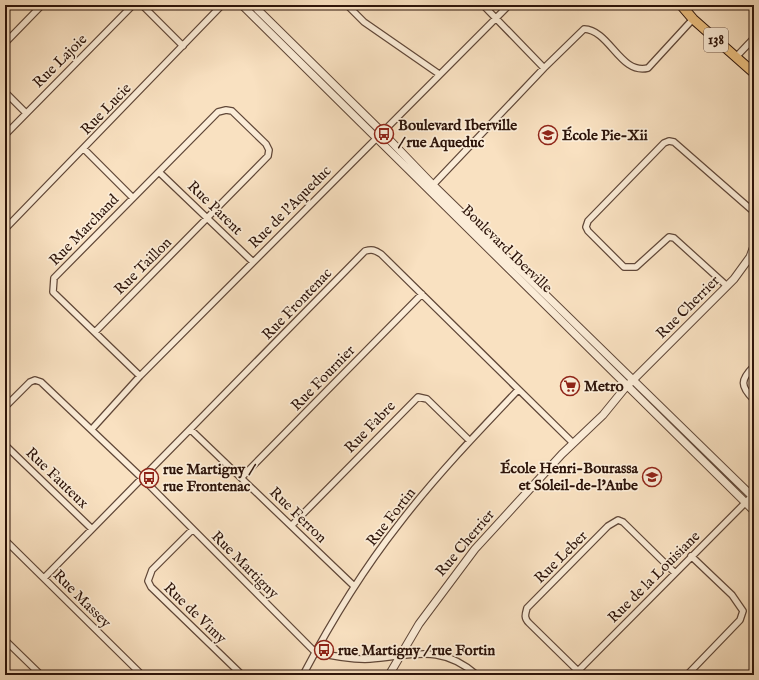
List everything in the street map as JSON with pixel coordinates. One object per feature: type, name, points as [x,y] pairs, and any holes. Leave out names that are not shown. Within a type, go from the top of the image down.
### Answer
[{"type":"main road","name":"138","points":[[681,5],[693,19],[754,72]]},
{"type":"street","points":[[5,43],[42,5]]},
{"type":"street","name":"Rue Lajoie","points":[[5,135],[133,5]]},
{"type":"street","points":[[142,5],[183,46]]},
{"type":"street","name":"Rue Lucie","points":[[5,229],[222,5]]},
{"type":"street","name":"Boulevard Iberville","points":[[242,5],[376,138],[431,187],[631,384],[754,511]]},
{"type":"street","name":"Boulevard Iberville","points":[[253,5],[382,132],[431,187]]},
{"type":"street","points":[[347,5],[364,22],[439,74]]},
{"type":"street","points":[[483,5],[544,68]]},
{"type":"street","name":"Rue de l'Aqueduc","points":[[92,429],[140,376],[509,5]]},
{"type":"street","points":[[431,187],[544,68],[584,29],[595,32],[631,66],[640,70],[648,68],[693,19]]},
{"type":"street","points":[[736,57],[754,38]]},
{"type":"street","points":[[5,92],[26,113]]},
{"type":"street","name":"Rue Marchand","points":[[140,376],[53,292],[54,278],[132,197],[218,112],[226,110],[232,111],[266,144],[269,150],[268,156],[208,218]]},
{"type":"street","points":[[727,286],[674,238],[670,237],[636,267],[624,267],[588,231],[586,226],[588,221],[664,143],[669,141],[674,142],[754,212]]},
{"type":"street","points":[[84,149],[132,197]]},
{"type":"street","name":"Rue Parent","points":[[159,172],[253,262]]},
{"type":"street","name":"Rue Taillon","points":[[96,332],[208,218]]},
{"type":"street","name":"Rue Cherrier","points":[[389,675],[419,624],[474,549],[574,443],[603,415],[631,384],[734,279],[746,263],[754,246]]},
{"type":"street","name":"Rue Frontenac","points":[[44,578],[143,479],[365,251],[375,250],[381,254],[518,390],[574,443]]},
{"type":"street","name":"Rue Fournier","points":[[241,478],[422,294]]},
{"type":"street","points":[[754,366],[744,378],[743,383],[745,389],[754,400]]},
{"type":"street","name":"Rue Martigny","points":[[5,407],[30,382],[35,380],[41,382],[143,479],[192,530],[315,652]]},
{"type":"street","name":"Boulevard Iberville","points":[[631,384],[753,497]]},
{"type":"street","name":"Rue Fortin","points":[[304,675],[315,652],[354,586],[399,523],[470,441],[518,390]]},
{"type":"street","name":"Rue Fabre","points":[[292,525],[418,397],[427,399],[470,441]]},
{"type":"street","name":"Rue Ferron","points":[[191,430],[292,525],[354,586]]},
{"type":"street","name":"Rue Fauteux","points":[[5,445],[92,529]]},
{"type":"street","name":"Rue de la Louisiane","points":[[576,673],[745,502],[753,497]]},
{"type":"street","name":"Rue Leber","points":[[576,673],[525,619],[525,615],[527,608],[608,526],[618,520],[623,522],[675,573]]},
{"type":"street","name":"Rue de Vimy","points":[[192,530],[152,570],[148,581],[152,587],[242,675]]},
{"type":"street","name":"Rue Massey","points":[[5,540],[142,675]]},
{"type":"street","points":[[687,675],[740,620],[743,611],[732,595],[691,556]]},
{"type":"street","points":[[5,640],[41,675]]},
{"type":"street","points":[[315,652],[328,655],[368,659],[433,653],[459,663],[473,674]]},
{"type":"place","name":"Boulevard Iberville / rue Aqueduc","points":[[384,134]]},
{"type":"place","name":"École Pie-Xii","points":[[548,135]]},
{"type":"place","name":"Metro","points":[[570,386]]},
{"type":"place","name":"École Henri-Bourassa et Soleil-de-l'Aube","points":[[652,477]]},
{"type":"place","name":"rue Martigny / rue Frontenac","points":[[149,478]]},
{"type":"place","name":"rue Martigny / rue Fortin","points":[[324,650]]}]
